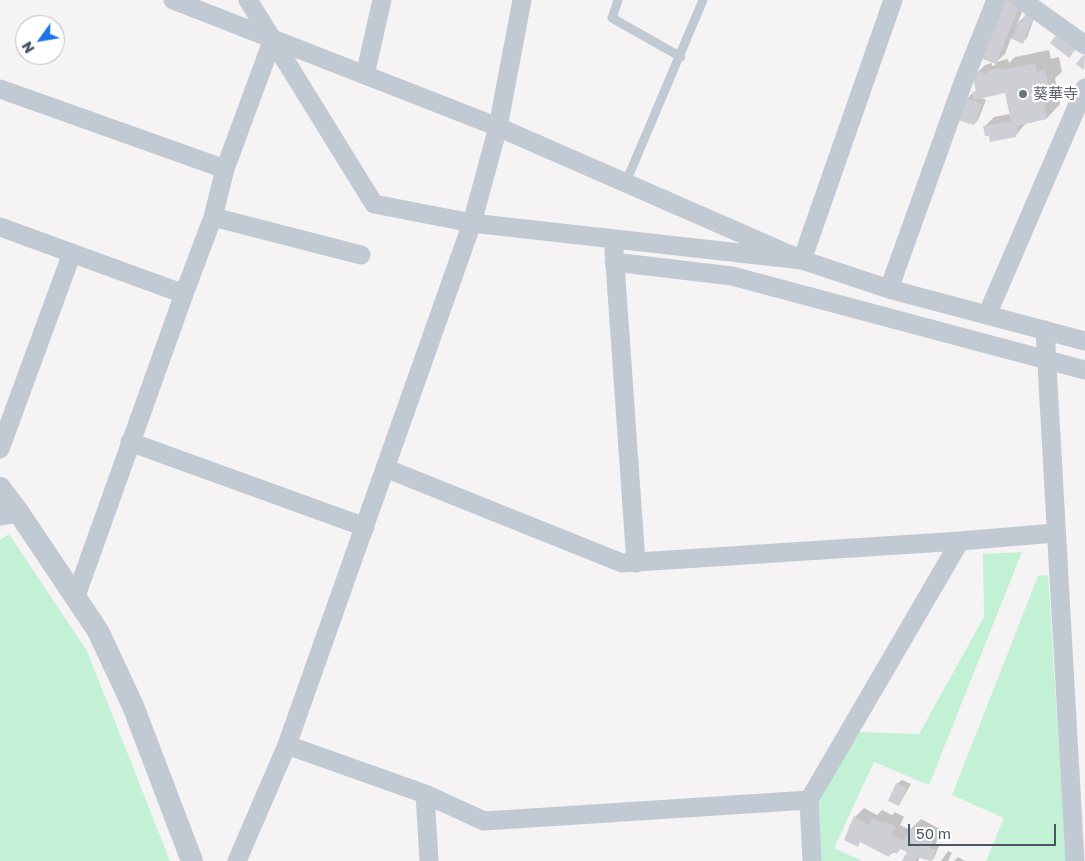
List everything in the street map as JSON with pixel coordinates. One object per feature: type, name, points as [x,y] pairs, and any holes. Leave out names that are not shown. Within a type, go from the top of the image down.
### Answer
[{"type":"street","points":[[174,0],[498,127],[802,260],[889,289],[1085,341]]},
{"type":"street","points":[[248,0],[374,204],[472,224],[802,260]]},
{"type":"street","points":[[365,75],[382,0]]},
{"type":"street","points":[[237,861],[287,745],[472,224],[498,127],[522,0]]},
{"type":"street","points":[[802,260],[893,0]]},
{"type":"street","points":[[889,289],[964,80],[996,0]]},
{"type":"street","points":[[1022,0],[1085,45]]},
{"type":"street","points":[[76,596],[213,216],[225,169],[273,39]]},
{"type":"street","points":[[987,315],[1085,88]]},
{"type":"street","points":[[0,89],[225,169]]},
{"type":"street","points":[[213,216],[362,255]]},
{"type":"street","points":[[0,227],[184,294]]},
{"type":"street","points":[[613,240],[636,563]]},
{"type":"street","points":[[0,449],[72,253]]},
{"type":"street","points":[[614,262],[732,276],[1085,370]]},
{"type":"street","points":[[1045,330],[1055,534],[1077,755],[1075,861]]},
{"type":"street","points":[[130,442],[366,526]]},
{"type":"street","points":[[385,468],[622,563],[1055,534]]},
{"type":"street","points":[[0,488],[9,514],[76,596],[98,631],[133,706],[192,861]]},
{"type":"street","points":[[812,861],[809,800],[960,541]]},
{"type":"street","points":[[287,745],[425,794],[484,820],[809,800]]},
{"type":"street","points":[[425,794],[429,861]]},
{"type":"lane","points":[[618,0],[612,18],[681,57]]},
{"type":"lane","points":[[626,182],[681,57],[703,0]]},
{"type":"green space","points":[[9,534],[87,651],[170,861],[0,861],[0,540]]},
{"type":"green space","points":[[1022,552],[929,785],[874,762],[834,848],[862,861],[821,861],[817,803],[859,732],[919,734],[984,617],[983,554]]},
{"type":"green space","points":[[1048,575],[1066,861],[986,861],[1004,818],[952,795],[1038,576]]},
{"type":"building","points":[[1004,0],[1020,4],[996,64],[980,58]]},
{"type":"building","points":[[1026,12],[1034,15],[1023,44],[1012,39],[1019,20],[1022,22]]},
{"type":"building","points":[[1057,34],[1076,49],[1069,58],[1050,43]]},
{"type":"building","points":[[1083,55],[1085,56],[1084,70],[1076,64]]},
{"type":"building","points":[[1035,63],[1037,72],[1045,70],[1049,87],[1041,88],[1047,119],[1017,126],[1018,134],[1015,135],[1016,137],[990,142],[989,136],[985,136],[983,126],[1011,121],[1005,93],[974,100],[972,92],[976,92],[973,79],[976,78],[975,73],[983,72],[983,75],[988,73],[988,71],[999,68],[1000,70]]},
{"type":"building","points":[[966,98],[982,104],[974,125],[958,120]]},
{"type":"building","points":[[896,783],[907,788],[899,806],[888,801]]},
{"type":"building","points":[[854,816],[869,825],[872,818],[883,824],[884,821],[896,827],[892,834],[904,841],[910,828],[934,839],[930,848],[936,851],[931,861],[917,857],[915,861],[902,861],[907,852],[900,849],[897,854],[892,851],[889,857],[860,842],[858,847],[844,840]]},
{"type":"place","name":"葵華寺","points":[[1023,94]]}]
